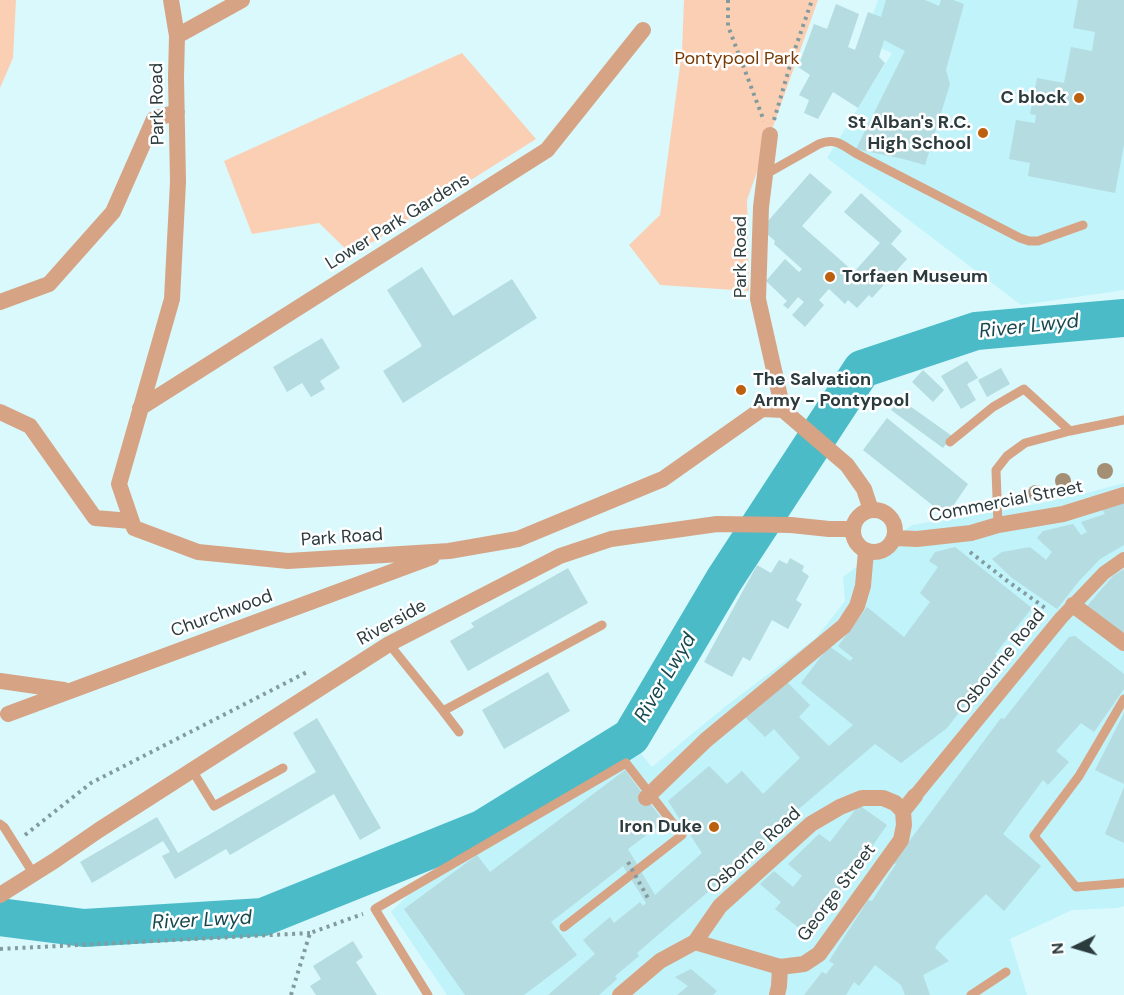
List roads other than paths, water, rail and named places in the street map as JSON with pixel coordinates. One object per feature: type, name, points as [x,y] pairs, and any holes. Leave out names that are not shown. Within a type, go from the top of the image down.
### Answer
[{"type":"street","name":"Park Road","points":[[171,0],[177,36],[178,182],[172,299],[119,484],[134,528],[198,552],[288,561],[449,551],[518,539],[663,479],[762,409],[787,414],[758,299],[761,207],[770,135]]},
{"type":"street","points":[[177,36],[242,0]]},
{"type":"street","name":"Lower Park Gardens","points":[[140,408],[547,150],[643,30]]},
{"type":"street","points":[[0,302],[49,284],[113,212],[154,119],[177,111]]},
{"type":"street","points":[[0,411],[30,426],[95,518],[131,520]]},
{"type":"street","points":[[787,414],[847,465],[864,489],[871,510]]},
{"type":"street","name":"Commercial Street","points":[[895,538],[956,536],[998,525],[1073,512],[1124,495]]},
{"type":"street","points":[[878,510],[891,517],[894,523],[895,538],[886,549],[873,553],[866,551],[856,542],[853,529],[855,522],[864,512],[878,510]]},
{"type":"street","name":"Riverside","points":[[0,895],[389,644],[560,556],[610,539],[717,524],[853,529]]},
{"type":"street","name":"Churchwood","points":[[8,714],[449,551]]},
{"type":"street","points":[[648,796],[706,740],[844,626],[857,606],[863,586],[866,551]]},
{"type":"street","name":"Osbourne Road","points":[[915,796],[1060,618],[1104,573],[1124,560]]},
{"type":"street","points":[[1073,604],[1124,643]]},
{"type":"street","points":[[0,681],[68,691]]},
{"type":"street","points":[[903,811],[915,796]]},
{"type":"street","name":"Osborne Road","points":[[620,995],[660,961],[694,942],[720,906],[811,824],[840,807],[862,798],[883,798],[895,803],[903,811]]},
{"type":"street","name":"George Street","points":[[780,967],[804,964],[819,954],[901,840],[904,825],[903,811]]},
{"type":"street","points":[[694,942],[780,967],[777,995]]},
{"type":"lane","points":[[766,174],[819,144],[836,141],[878,165],[1029,241],[1083,225]]},
{"type":"lane","points":[[950,442],[993,407],[1024,389],[1070,431]]},
{"type":"lane","points":[[998,525],[996,470],[1007,456],[1025,443],[1124,420]]},
{"type":"lane","points":[[443,711],[602,625]]},
{"type":"lane","points":[[389,644],[459,732]]},
{"type":"lane","points":[[1124,699],[1079,776],[1034,836],[1076,887],[1124,883]]},
{"type":"lane","points":[[428,995],[375,909],[626,763],[648,796],[682,835],[564,927]]},
{"type":"lane","points":[[192,770],[214,806],[283,768]]},
{"type":"lane","points":[[0,824],[33,873]]},
{"type":"lane","points":[[970,995],[1006,972]]},
{"type":"waterway","name":"River Lwyd","points":[[0,917],[84,928],[263,917],[482,829],[631,737],[724,580],[862,369],[976,331],[1124,318]]},
{"type":"place","name":"C block","points":[[1079,98]]},
{"type":"place","name":"St Alban's R.C. High School","points":[[983,133]]},
{"type":"place","name":"Torfaen Museum","points":[[830,277]]},
{"type":"place","name":"The Salvation Army - Pontypool","points":[[741,390]]},
{"type":"place","name":"Iron Duke","points":[[714,827]]},
{"type":"park label","name":"Pontypool Park","points":[[737,59]]}]
